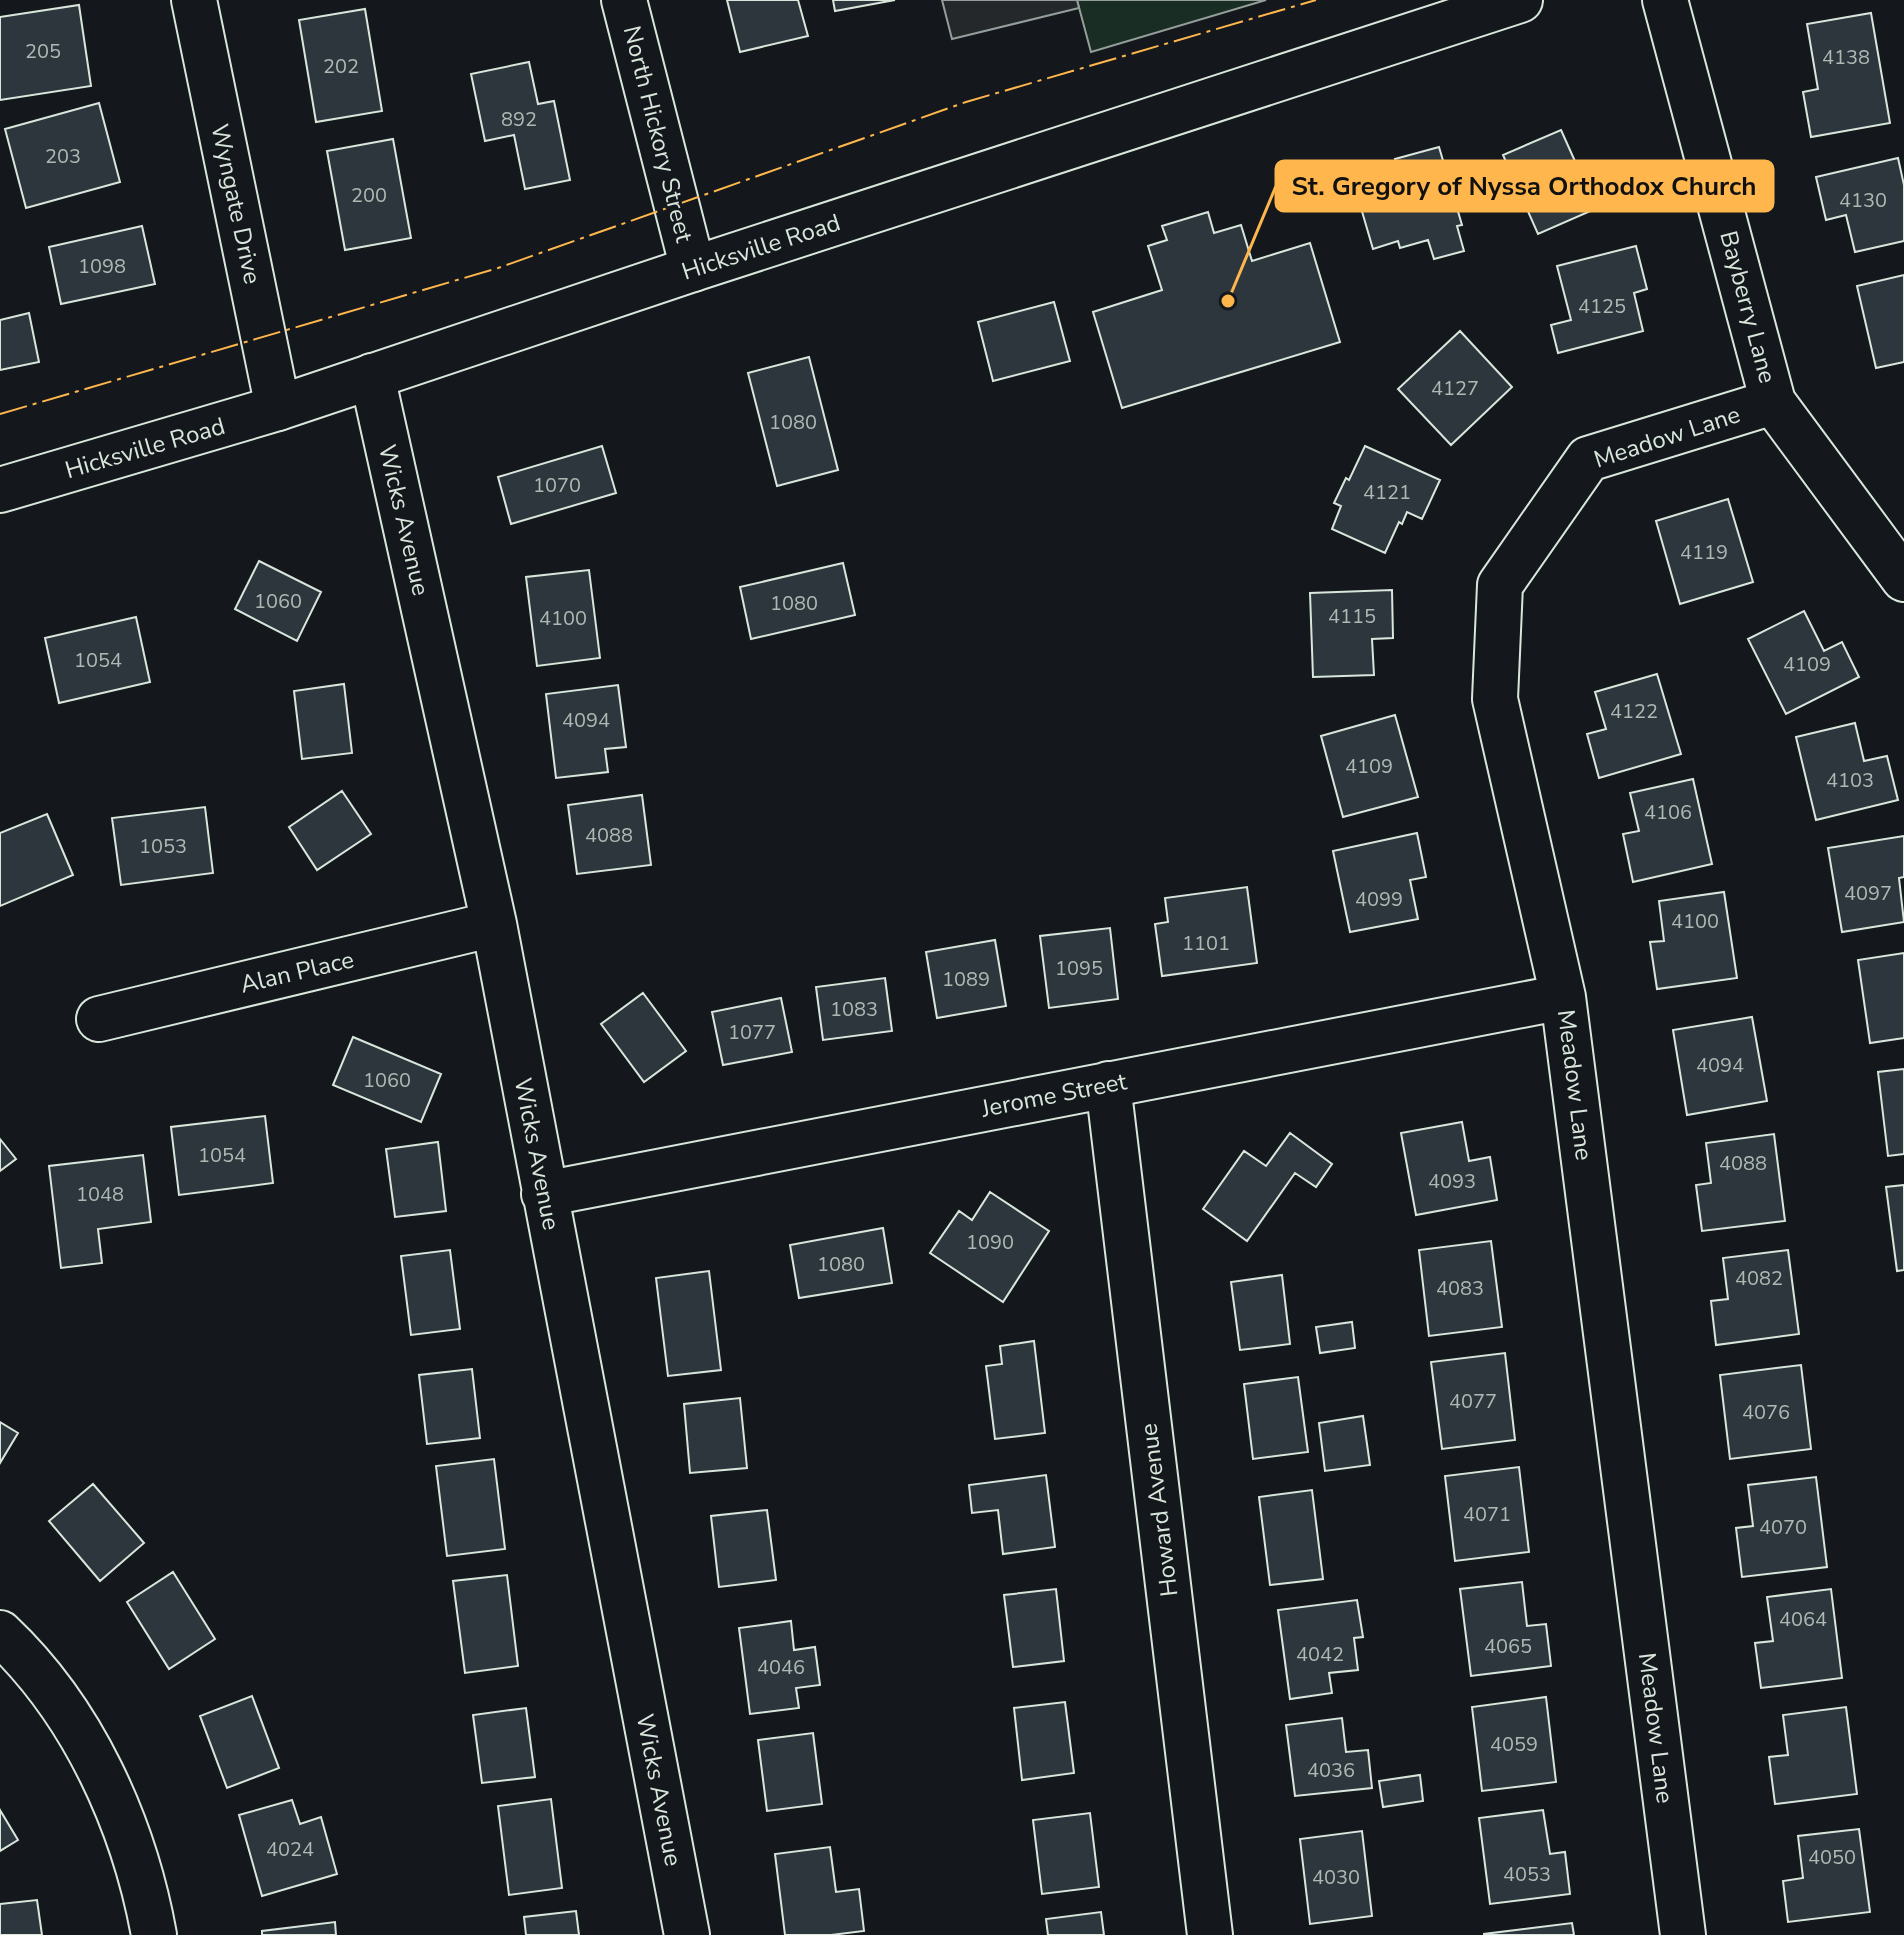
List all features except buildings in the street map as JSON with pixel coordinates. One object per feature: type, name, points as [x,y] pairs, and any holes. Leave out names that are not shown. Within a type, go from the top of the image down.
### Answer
[{"type":"street","name":"Wyngate Drive","points":[[194,0],[278,408]]},
{"type":"street","name":"North Hickory Street","points":[[624,0],[693,269]]},
{"type":"street","name":"Hicksville Road","points":[[0,490],[278,408],[693,269],[1520,0]]},
{"type":"street","name":"Bayberry Lane","points":[[1665,0],[1773,402],[1904,579]]},
{"type":"street","name":"Wicks Avenue","points":[[372,376],[494,924],[687,1935]]},
{"type":"street","name":"Meadow Lane","points":[[1683,1935],[1563,997],[1495,699],[1500,585],[1588,459],[1773,402]]},
{"type":"street","name":"Alan Place","points":[[99,1019],[494,924]]},
{"type":"street","name":"Jerome Street","points":[[544,1194],[1563,997]]},
{"type":"street","name":"Howard Avenue","points":[[1108,1084],[1210,1935]]},
{"type":"street","points":[[0,1633],[36,1673],[93,1758],[117,1806],[137,1864],[154,1935]]},
{"type":"green space","points":[[1077,0],[1266,0],[1091,52]]},
{"type":"shaded area","points":[[942,0],[1077,0],[1079,8],[952,39]]},
{"type":"power","points":[[0,414],[498,268],[966,102],[1316,0]]},
{"type":"place","name":"St. Gregory of Nyssa Orthodox Church","points":[[1228,301]]}]
